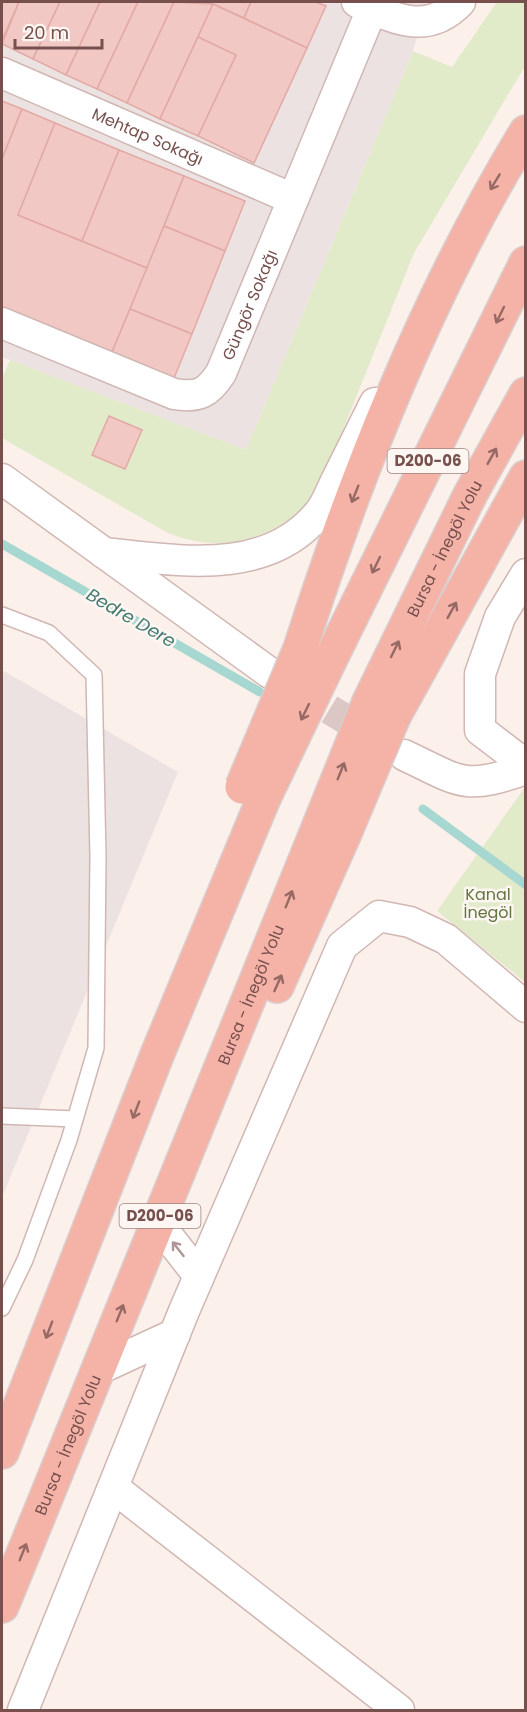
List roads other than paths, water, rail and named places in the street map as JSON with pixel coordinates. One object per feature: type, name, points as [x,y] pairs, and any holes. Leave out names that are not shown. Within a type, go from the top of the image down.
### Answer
[{"type":"highway","points":[[315,655],[329,559],[420,333],[490,190],[525,132]]},
{"type":"highway","name":"D200-06","points":[[2,1452],[157,1055],[252,793],[315,655],[525,263]]},
{"type":"highway","name":"Bursa - İnegöl Yolu","points":[[2,1606],[157,1222],[332,830],[470,495],[525,394]]},
{"type":"highway","points":[[381,709],[525,477]]},
{"type":"street","points":[[365,5],[413,23],[427,23],[440,18],[460,2]]},
{"type":"street","name":"Güngör Sokağı","points":[[2,323],[174,394],[201,395],[211,388],[221,373],[293,199],[365,5]]},
{"type":"street","name":"Mehtap Sokağı","points":[[2,73],[293,199]]},
{"type":"street","points":[[104,553],[195,561],[226,560],[266,549],[304,527],[320,513],[396,363],[420,333]]},
{"type":"street","points":[[2,479],[270,673]]},
{"type":"street","points":[[525,574],[500,618],[480,674],[480,730],[525,767]]},
{"type":"street","points":[[404,755],[463,782],[479,783],[525,767]]},
{"type":"street","points":[[23,1710],[199,1276],[342,946],[379,916],[410,922],[446,939],[525,1007]]},
{"type":"street","points":[[157,1222],[199,1276]]},
{"type":"street","points":[[97,1370],[175,1334]]},
{"type":"street","points":[[114,1488],[399,1710]]},
{"type":"lane","points":[[2,615],[49,633],[94,675],[98,856],[96,1048],[75,1119],[26,1260],[2,1308]]},
{"type":"lane","points":[[2,1116],[75,1119]]},
{"type":"waterway","name":"Bedre Dere","points":[[2,544],[260,692]]},
{"type":"waterway","name":"Bedre Dere","points":[[423,809],[526,885]]},
{"type":"tunnel","points":[[291,686],[380,740]]},
{"type":"park label","name":"Kanal İnegöl","points":[[488,903]]}]
